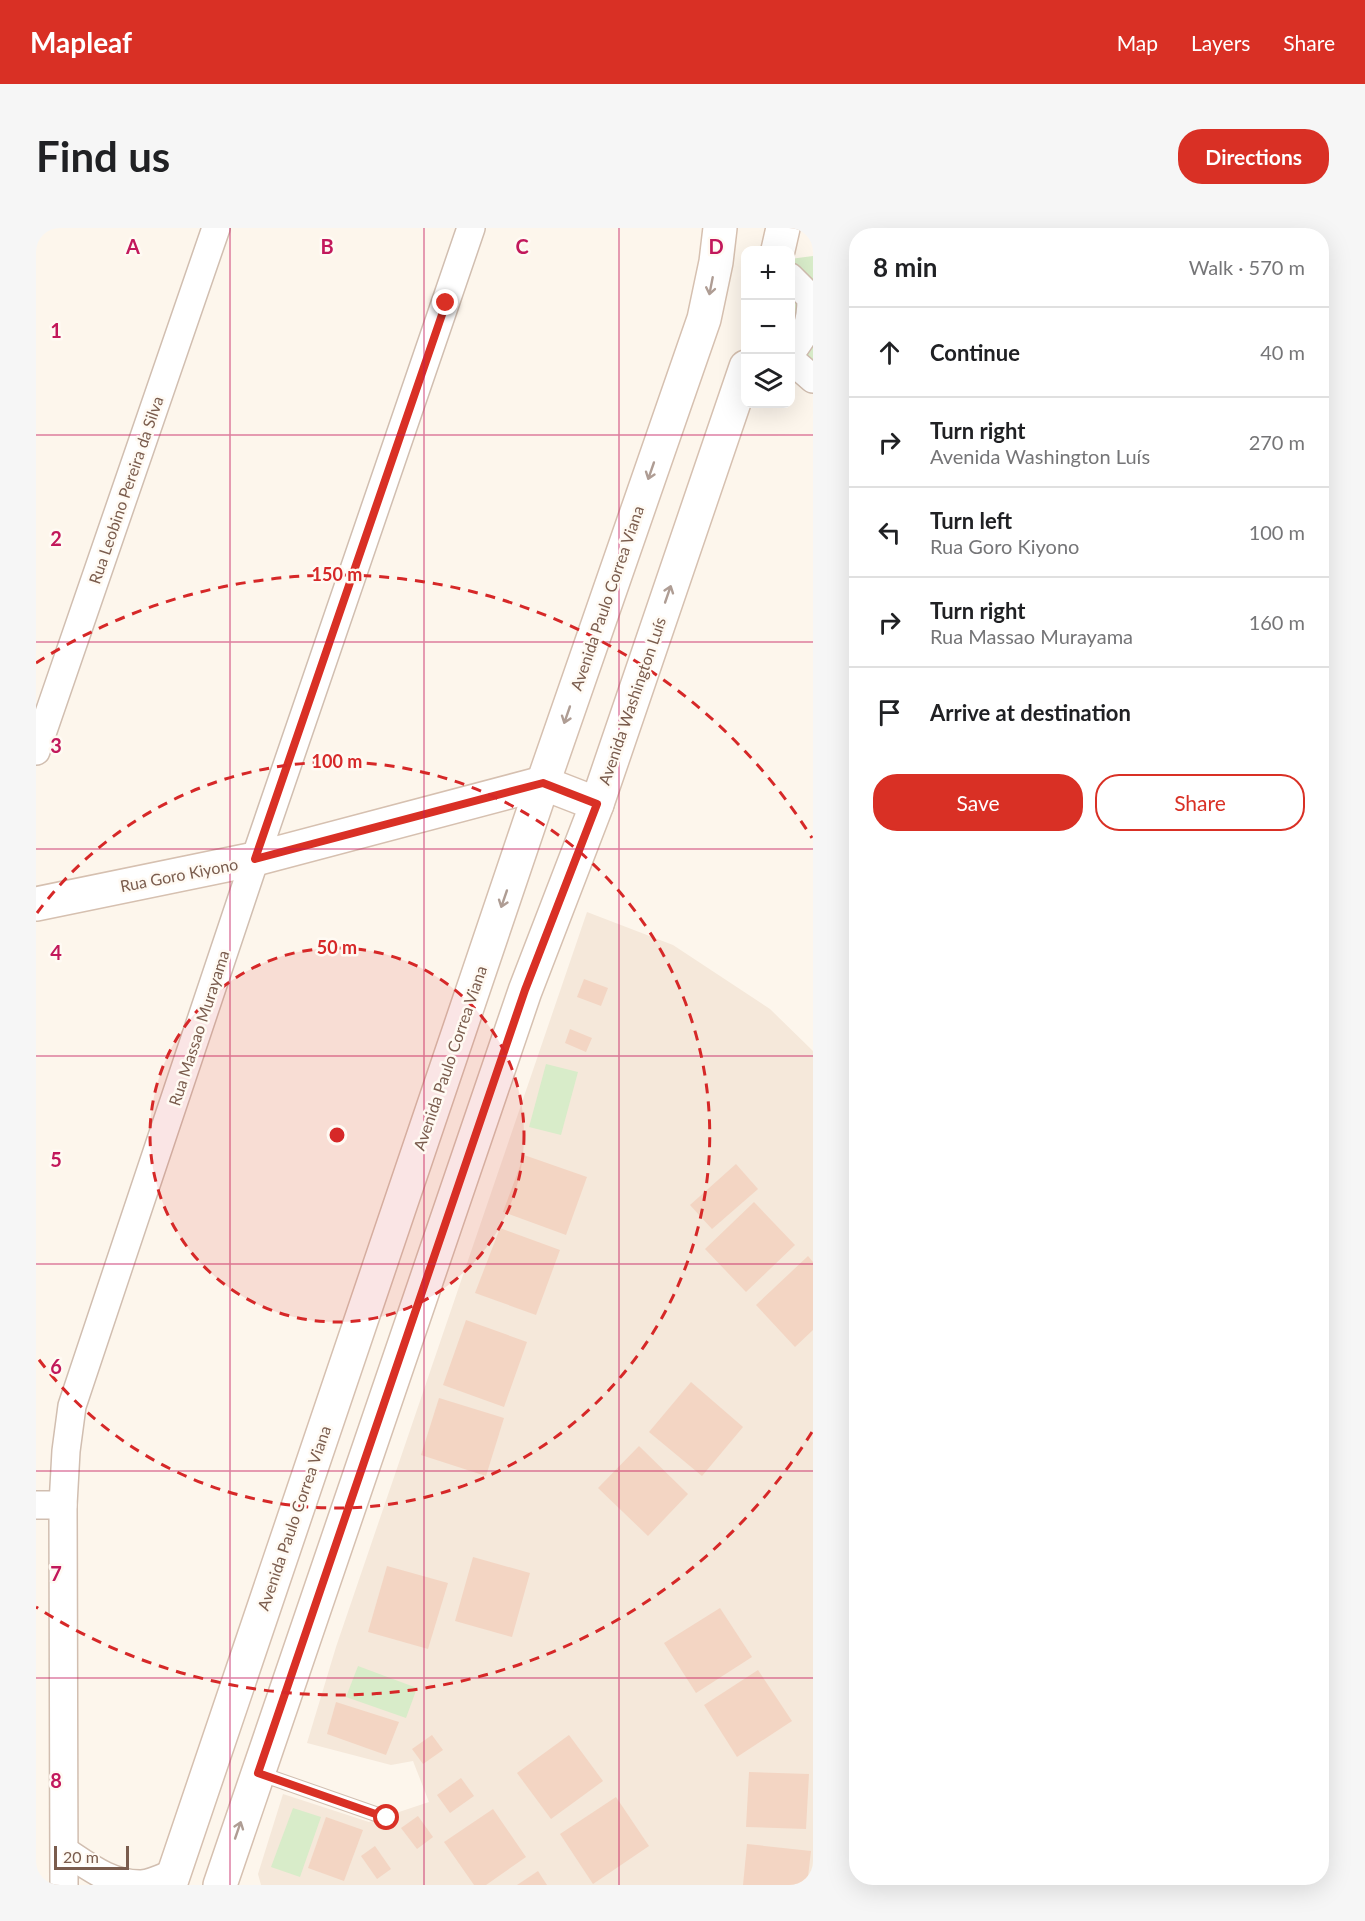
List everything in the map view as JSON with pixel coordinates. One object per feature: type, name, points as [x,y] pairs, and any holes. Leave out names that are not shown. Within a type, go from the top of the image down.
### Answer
[{"type":"street","name":"Rua Leobino Pereira da Silva","points":[[36,751],[216,228]]},
{"type":"street","name":"Rua Massao Murayama","points":[[64,1885],[63,1505],[66,1451],[72,1406],[255,859],[471,228]]},
{"type":"street","name":"Avenida Paulo Correa Viana","points":[[172,1879],[543,783],[704,319],[716,262],[720,228]]},
{"type":"street","points":[[779,246],[783,228]]},
{"type":"street","points":[[791,354],[807,331],[812,297],[795,282]]},
{"type":"street","points":[[795,361],[813,379]]},
{"type":"street","name":"Avenida Washington Luís","points":[[218,1885],[525,990],[597,804],[741,387]]},
{"type":"street","name":"Rua Goro Kiyono","points":[[36,904],[255,859],[543,783]]},
{"type":"street","points":[[543,783],[597,804]]},
{"type":"street","points":[[36,1505],[63,1505]]},
{"type":"street","points":[[65,1851],[121,1885],[172,1879],[218,1885]]},
{"type":"lane","points":[[258,1773],[387,1818]]},
{"type":"shaded area","points":[[587,912],[673,945],[770,1009],[813,1051],[813,1885],[261,1885],[258,1874],[283,1794],[369,1822],[429,1802],[413,1761],[391,1765],[307,1743],[336,1647]]},
{"type":"green space","points":[[813,256],[813,390],[795,373],[795,258]]},
{"type":"green space","points":[[546,1064],[578,1072],[561,1135],[529,1127]]},
{"type":"green space","points":[[358,1666],[417,1688],[406,1718],[346,1697]]},
{"type":"green space","points":[[293,1808],[321,1817],[300,1877],[271,1867]]},
{"type":"building","points":[[584,979],[608,988],[601,1006],[577,997]]},
{"type":"building","points":[[570,1029],[592,1038],[586,1052],[565,1043]]},
{"type":"building","points":[[524,1155],[587,1177],[566,1235],[503,1212]]},
{"type":"building","points":[[736,1164],[758,1189],[712,1229],[690,1205]]},
{"type":"building","points":[[754,1202],[795,1245],[746,1292],[705,1249]]},
{"type":"building","points":[[500,1228],[560,1250],[536,1315],[475,1293]]},
{"type":"building","points":[[808,1256],[813,1262],[813,1330],[795,1347],[756,1305]]},
{"type":"building","points":[[466,1320],[527,1342],[504,1407],[443,1385]]},
{"type":"building","points":[[691,1382],[743,1427],[702,1476],[649,1432]]},
{"type":"building","points":[[439,1398],[504,1418],[486,1476],[421,1455]]},
{"type":"building","points":[[639,1446],[688,1494],[648,1536],[598,1488]]},
{"type":"building","points":[[473,1557],[530,1573],[512,1637],[455,1621]]},
{"type":"building","points":[[387,1566],[448,1583],[428,1649],[368,1632]]},
{"type":"building","points":[[720,1608],[752,1657],[696,1693],[664,1643]]},
{"type":"building","points":[[758,1670],[792,1721],[737,1757],[704,1705]]},
{"type":"building","points":[[336,1702],[399,1722],[386,1755],[327,1734]]},
{"type":"building","points":[[432,1735],[443,1750],[423,1764],[412,1749]]},
{"type":"building","points":[[569,1735],[603,1781],[551,1819],[517,1773]]},
{"type":"building","points":[[749,1772],[809,1774],[806,1829],[746,1827]]},
{"type":"building","points":[[461,1778],[474,1796],[450,1813],[437,1795]]},
{"type":"building","points":[[616,1797],[649,1846],[593,1884],[560,1834]]},
{"type":"building","points":[[493,1809],[526,1857],[486,1885],[474,1885],[444,1842]]},
{"type":"building","points":[[418,1816],[433,1837],[417,1849],[401,1828]]},
{"type":"building","points":[[326,1817],[363,1830],[344,1881],[308,1868]]},
{"type":"building","points":[[747,1844],[811,1851],[807,1885],[743,1885]]},
{"type":"building","points":[[375,1846],[391,1869],[377,1879],[361,1856]]},
{"type":"building","points":[[538,1871],[547,1885],[517,1885]]},
{"type":"route","points":[[387,1818],[258,1773],[525,990],[597,804],[543,783],[255,859],[446,303]]}]
